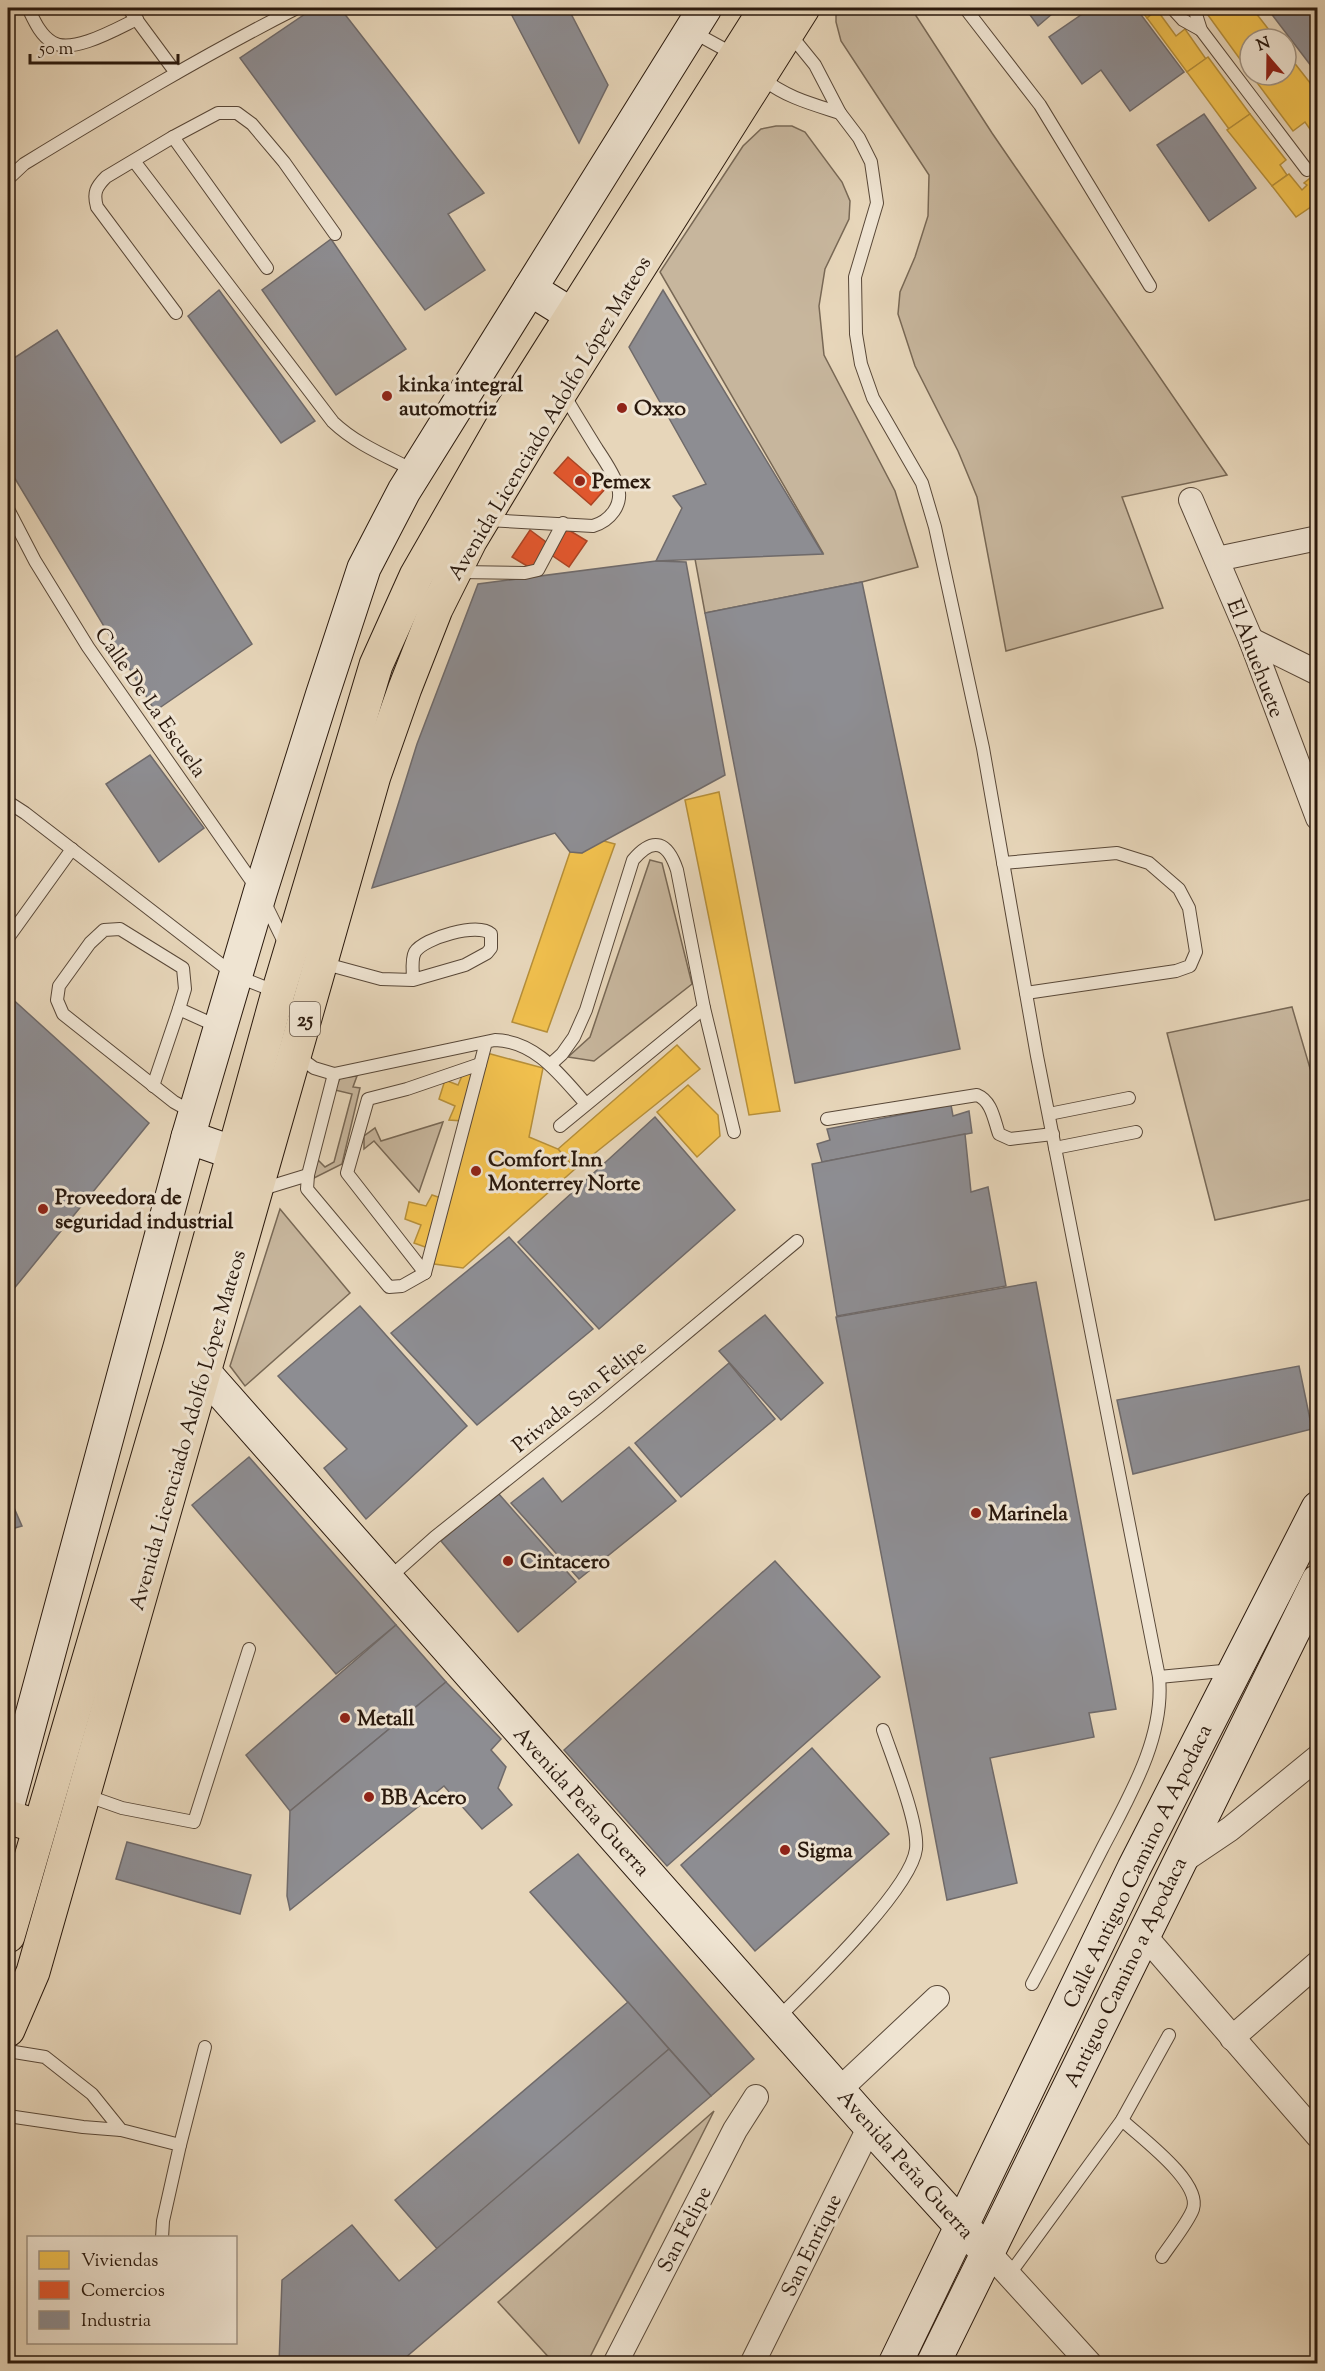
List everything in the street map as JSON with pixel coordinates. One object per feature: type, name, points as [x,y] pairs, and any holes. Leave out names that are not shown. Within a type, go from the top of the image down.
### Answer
[{"type":"main road","name":"Avenida Licenciado Adolfo López Mateos","points":[[8,1936],[180,1347],[234,1153],[293,999],[408,678],[436,609],[483,519],[561,390],[748,66],[774,16]]},
{"type":"main road","name":"Avenida Licenciado Adolfo López Mateos","points":[[306,958],[376,665],[395,618],[502,424],[572,315],[748,66]]},
{"type":"main road","name":"Avenida Licenciado Adolfo López Mateos","points":[[8,2030],[33,1972],[295,1054],[293,999]]},
{"type":"main road","points":[[8,1817],[39,1827]]},
{"type":"street","points":[[8,1804],[192,1125],[237,976],[265,902],[322,696],[364,568],[416,472],[698,19]]},
{"type":"street","points":[[530,289],[572,315]]},
{"type":"street","name":"El Ahuehuete","points":[[1191,500],[1251,640],[1315,806]]},
{"type":"street","points":[[1217,559],[1317,538]]},
{"type":"street","points":[[1251,640],[1317,673]]},
{"type":"street","points":[[192,1125],[234,1153]]},
{"type":"street","name":"Avenida Peña Guerra","points":[[180,1347],[204,1371],[386,1581],[870,2126],[961,2226],[999,2264]]},
{"type":"street","name":"Calle Antiguo Camino A Apodaca","points":[[895,2364],[1134,1868],[1317,1508]]},
{"type":"street","name":"Antiguo Camino a Apodaca","points":[[933,2364],[999,2264],[1143,1934],[1317,1581]]},
{"type":"street","points":[[1179,1864],[1230,1829],[1317,1757]]},
{"type":"street","points":[[1143,1934],[1317,2136]]},
{"type":"street","points":[[1232,2038],[1317,1963]]},
{"type":"street","points":[[839,2090],[937,1998]]},
{"type":"street","name":"San Felipe","points":[[615,2364],[735,2130],[756,2097]]},
{"type":"street","name":"San Enrique","points":[[752,2364],[870,2126]]},
{"type":"street","points":[[999,2264],[1090,2364]]},
{"type":"lane","points":[[28,8],[41,32],[53,44],[65,46],[89,41],[137,19]]},
{"type":"lane","points":[[128,8],[176,73]]},
{"type":"lane","points":[[8,179],[24,164],[218,48],[297,8]]},
{"type":"lane","points":[[965,8],[1040,105],[1150,286]]},
{"type":"lane","points":[[1172,8],[1183,20],[1201,30]]},
{"type":"lane","points":[[1194,8],[1201,30],[1307,170]]},
{"type":"lane","points":[[774,16],[822,76],[840,113],[871,162],[877,203],[855,277],[856,334],[861,364],[873,398],[922,483],[935,527],[983,748],[1055,1148],[1159,1677],[1159,1711],[1146,1754],[1122,1810],[1032,1984]]},
{"type":"lane","points":[[698,19],[774,88],[789,96],[840,113]]},
{"type":"lane","points":[[176,313],[97,207],[94,196],[97,185],[106,177],[173,136],[218,113],[237,113],[252,124],[284,162],[335,234]]},
{"type":"lane","points":[[173,136],[267,268]]},
{"type":"lane","points":[[134,161],[333,422],[345,434],[416,472]]},
{"type":"lane","points":[[483,519],[593,526],[601,524],[616,508],[619,497],[618,487],[561,390]]},
{"type":"lane","name":"Calle De La Escuela","points":[[8,509],[36,561],[88,647],[306,958]]},
{"type":"lane","points":[[454,572],[525,573],[538,570],[563,523]]},
{"type":"lane","points":[[8,802],[237,976],[293,999]]},
{"type":"lane","points":[[550,1064],[562,1054],[574,1037],[586,1010],[633,860],[647,848],[655,845],[663,847],[672,854],[677,870],[704,1008],[734,1132]]},
{"type":"lane","points":[[8,938],[72,849]]},
{"type":"lane","points":[[1003,863],[1117,853],[1149,863],[1179,889],[1189,908],[1196,952],[1190,966],[1176,972],[1026,993]]},
{"type":"lane","points":[[153,1086],[186,989],[183,968],[120,929],[104,930],[90,943],[59,986],[57,1000],[63,1014],[153,1086],[174,1102],[192,1125]]},
{"type":"lane","points":[[306,958],[381,979],[413,980],[465,965],[487,953],[491,948],[491,934],[483,929],[462,930],[420,946],[413,956],[413,980]]},
{"type":"lane","points":[[560,1126],[704,1008]]},
{"type":"lane","points":[[179,1009],[221,1028]]},
{"type":"lane","points":[[295,1054],[314,1068],[334,1074],[504,1040],[533,1051],[550,1064],[586,1104]]},
{"type":"lane","points":[[334,1074],[308,1175],[307,1184],[310,1195],[333,1219],[389,1287],[402,1286],[425,1272],[486,1042]]},
{"type":"lane","points":[[425,1272],[347,1173],[368,1099],[407,1089],[480,1064]]},
{"type":"lane","points":[[827,1119],[977,1095],[985,1098],[999,1134],[1010,1139],[1053,1134]]},
{"type":"lane","points":[[1049,1114],[1129,1098]]},
{"type":"lane","points":[[1055,1148],[1136,1132]]},
{"type":"lane","points":[[255,1191],[308,1175]]},
{"type":"lane","name":"Privada San Felipe","points":[[386,1581],[435,1537],[598,1407],[797,1241]]},
{"type":"lane","points":[[84,1794],[122,1808],[194,1822],[249,1650]]},
{"type":"lane","points":[[1159,1677],[1235,1670]]},
{"type":"lane","points":[[776,2020],[885,1906],[908,1871],[916,1851],[916,1832],[884,1730]]},
{"type":"lane","points":[[999,2264],[1122,2120],[1170,2035]]},
{"type":"lane","points":[[162,2236],[163,2222],[180,2145],[206,2047]]},
{"type":"lane","points":[[8,2051],[45,2057],[92,2094],[121,2130]]},
{"type":"lane","points":[[8,2116],[121,2130],[180,2145]]},
{"type":"lane","points":[[1122,2120],[1183,2176],[1193,2196],[1194,2208],[1162,2257]]},
{"type":"shaded area","points":[[836,8],[911,8],[992,133],[1227,475],[1122,497],[1163,608],[1006,651],[977,497],[958,451],[915,366],[898,314],[900,292],[915,257],[928,216],[929,175],[841,41],[836,22]]},
{"type":"shaded area","points":[[792,126],[805,132],[842,182],[850,201],[849,219],[825,269],[819,306],[824,355],[895,491],[918,567],[862,582],[705,613],[695,559],[823,553],[660,272],[743,146],[761,129]]},
{"type":"shaded area","points":[[650,860],[662,863],[692,984],[594,1061],[568,1057],[590,1037]]},
{"type":"shaded area","points":[[1292,1007],[1317,1092],[1317,1198],[1215,1220],[1167,1033]]},
{"type":"shaded area","points":[[357,1076],[353,1087],[360,1088],[342,1164],[312,1179],[318,1160],[325,1167],[334,1162],[352,1094],[335,1090],[340,1078]]},
{"type":"shaded area","points":[[443,1122],[419,1192],[374,1141],[364,1149],[364,1136],[375,1128],[381,1141]]},
{"type":"shaded area","points":[[280,1209],[350,1293],[245,1386],[230,1366]]},
{"type":"shaded area","points":[[714,2111],[587,2363],[554,2363],[498,2302]]},
{"type":"building: Viviendas","points":[[1139,8],[1156,8],[1157,10],[1147,18]]},
{"type":"building: Viviendas","points":[[1210,8],[1252,8],[1267,27],[1238,27],[1238,56],[1205,11]]},
{"type":"building: Viviendas","points":[[1157,10],[1176,36],[1185,29],[1206,59],[1187,72],[1147,18]]},
{"type":"building: Viviendas","points":[[1208,57],[1250,114],[1229,129],[1187,72]]},
{"type":"building: Viviendas","points":[[1298,67],[1318,93],[1318,128],[1312,132],[1305,122],[1293,131],[1260,87],[1298,87]]},
{"type":"building: Viviendas","points":[[1250,114],[1286,160],[1280,165],[1287,175],[1272,186],[1227,130]]},
{"type":"building: Viviendas","points":[[1289,174],[1302,190],[1307,185],[1304,183],[1314,175],[1318,179],[1318,202],[1296,217],[1272,186]]},
{"type":"building: Viviendas","points":[[719,792],[780,1111],[749,1115],[685,800]]},
{"type":"building: Viviendas","points":[[600,840],[615,844],[547,1032],[512,1022],[570,852],[582,853]]},
{"type":"building: Viviendas","points":[[677,1045],[700,1069],[575,1169],[558,1149]]},
{"type":"building: Viviendas","points":[[487,1053],[543,1068],[529,1137],[558,1149],[575,1169],[463,1268],[427,1263],[428,1248],[414,1243],[421,1225],[405,1219],[409,1202],[426,1206],[432,1195],[441,1198],[463,1121],[449,1120],[455,1106],[439,1099],[445,1080],[458,1085],[465,1069]]},
{"type":"building: Viviendas","points":[[688,1085],[718,1115],[720,1136],[697,1157],[657,1112]]},
{"type":"building: Comercios","name":"Pemex","points":[[568,457],[605,489],[591,505],[554,473]]},
{"type":"building: Comercios","points":[[567,529],[587,541],[569,567],[550,554]]},
{"type":"building: Comercios","points":[[530,530],[550,545],[532,569],[512,557]]},
{"type":"building: Industria","points":[[159,8],[174,8],[163,13]]},
{"type":"building: Industria","points":[[314,8],[340,8],[484,193],[448,214],[485,270],[425,310],[240,58]]},
{"type":"building: Industria","points":[[508,8],[568,8],[608,85],[579,143]]},
{"type":"building: Industria","points":[[1025,8],[1047,8],[1052,14],[1038,26]]},
{"type":"building: Industria","points":[[1087,8],[1136,8],[1184,72],[1130,111],[1101,70],[1082,84],[1049,37],[1088,10]]},
{"type":"building: Industria","points":[[1267,8],[1318,8],[1318,75],[1298,49],[1298,27],[1281,27]]},
{"type":"building: Industria","points":[[1204,114],[1256,188],[1209,221],[1157,145]]},
{"type":"building: Industria","points":[[331,239],[406,349],[336,395],[262,290]]},
{"type":"building: Industria","points":[[219,290],[315,421],[281,443],[188,316]]},
{"type":"building: Industria","points":[[663,290],[823,554],[656,561],[682,508],[673,496],[706,484],[629,347]]},
{"type":"building: Industria","points":[[57,330],[252,644],[155,711],[8,467],[8,362]]},
{"type":"building: Industria","points":[[656,561],[686,562],[725,775],[582,853],[570,852],[555,833],[372,888],[417,744],[478,584]]},
{"type":"building: Industria","points":[[862,582],[960,1049],[795,1083],[705,613]]},
{"type":"building: Industria","points":[[150,755],[204,828],[159,862],[106,784]]},
{"type":"building: Industria","name":"Proveedora de seguridad industrial","points":[[8,995],[149,1123],[8,1296]]},
{"type":"building: Industria","points":[[951,1105],[953,1116],[969,1111],[972,1133],[822,1162],[817,1144],[830,1140],[827,1129]]},
{"type":"building: Industria","points":[[655,1117],[735,1210],[599,1329],[518,1242]]},
{"type":"building: Industria","points":[[965,1134],[971,1192],[988,1187],[1006,1286],[837,1316],[812,1164]]},
{"type":"building: Industria","points":[[509,1237],[593,1329],[477,1425],[391,1333]]},
{"type":"building: Industria","name":"Marinela","points":[[1036,1282],[1116,1709],[1089,1713],[1094,1737],[990,1758],[1017,1883],[947,1900],[836,1317]]},
{"type":"building: Industria","points":[[360,1306],[467,1426],[366,1519],[324,1468],[347,1449],[278,1376]]},
{"type":"building: Industria","points":[[765,1315],[823,1383],[781,1420],[719,1351]]},
{"type":"building: Industria","points":[[729,1363],[775,1419],[681,1497],[635,1443]]},
{"type":"building: Industria","points":[[1299,1366],[1312,1429],[1133,1474],[1117,1400]]},
{"type":"building: Industria","points":[[629,1447],[676,1501],[579,1579],[511,1503],[543,1478],[562,1502]]},
{"type":"building: Industria","points":[[249,1457],[396,1625],[336,1674],[192,1505]]},
{"type":"building: Industria","name":"Cintacero","points":[[498,1493],[576,1582],[518,1632],[441,1541]]},
{"type":"building: Industria","points":[[8,1494],[22,1526],[8,1530]]},
{"type":"building: Industria","points":[[775,1561],[880,1677],[667,1866],[564,1750]]},
{"type":"building: Industria","name":"Metall","points":[[396,1625],[446,1682],[290,1811],[246,1755]]},
{"type":"building: Industria","name":"BB Acero","points":[[446,1682],[501,1739],[491,1750],[506,1767],[498,1788],[512,1805],[482,1829],[444,1786],[290,1910],[287,1896],[290,1811]]},
{"type":"building: Industria","name":"Sigma","points":[[812,1748],[889,1834],[755,1951],[681,1865]]},
{"type":"building: Industria","points":[[127,1842],[251,1875],[240,1914],[116,1879]]},
{"type":"building: Industria","points":[[578,1854],[754,2059],[711,2096],[530,1892]]},
{"type":"building: Industria","points":[[628,2002],[669,2049],[439,2251],[395,2200]]},
{"type":"building: Industria","points":[[669,2049],[711,2096],[398,2364],[279,2364],[282,2280],[352,2225],[399,2281]]},
{"type":"place","name":"kinka integral automotriz","points":[[387,396]]},
{"type":"place","name":"Oxxo","points":[[622,408]]},
{"type":"place","name":"Pemex","points":[[580,481]]},
{"type":"place","name":"Comfort Inn Monterrey Norte","points":[[476,1171]]},
{"type":"place","name":"Proveedora de seguridad industrial","points":[[43,1209]]},
{"type":"place","name":"Marinela","points":[[976,1513]]},
{"type":"place","name":"Cintacero","points":[[508,1561]]},
{"type":"place","name":"Metall","points":[[345,1718]]},
{"type":"place","name":"BB Acero","points":[[369,1797]]},
{"type":"place","name":"Sigma","points":[[785,1850]]}]
